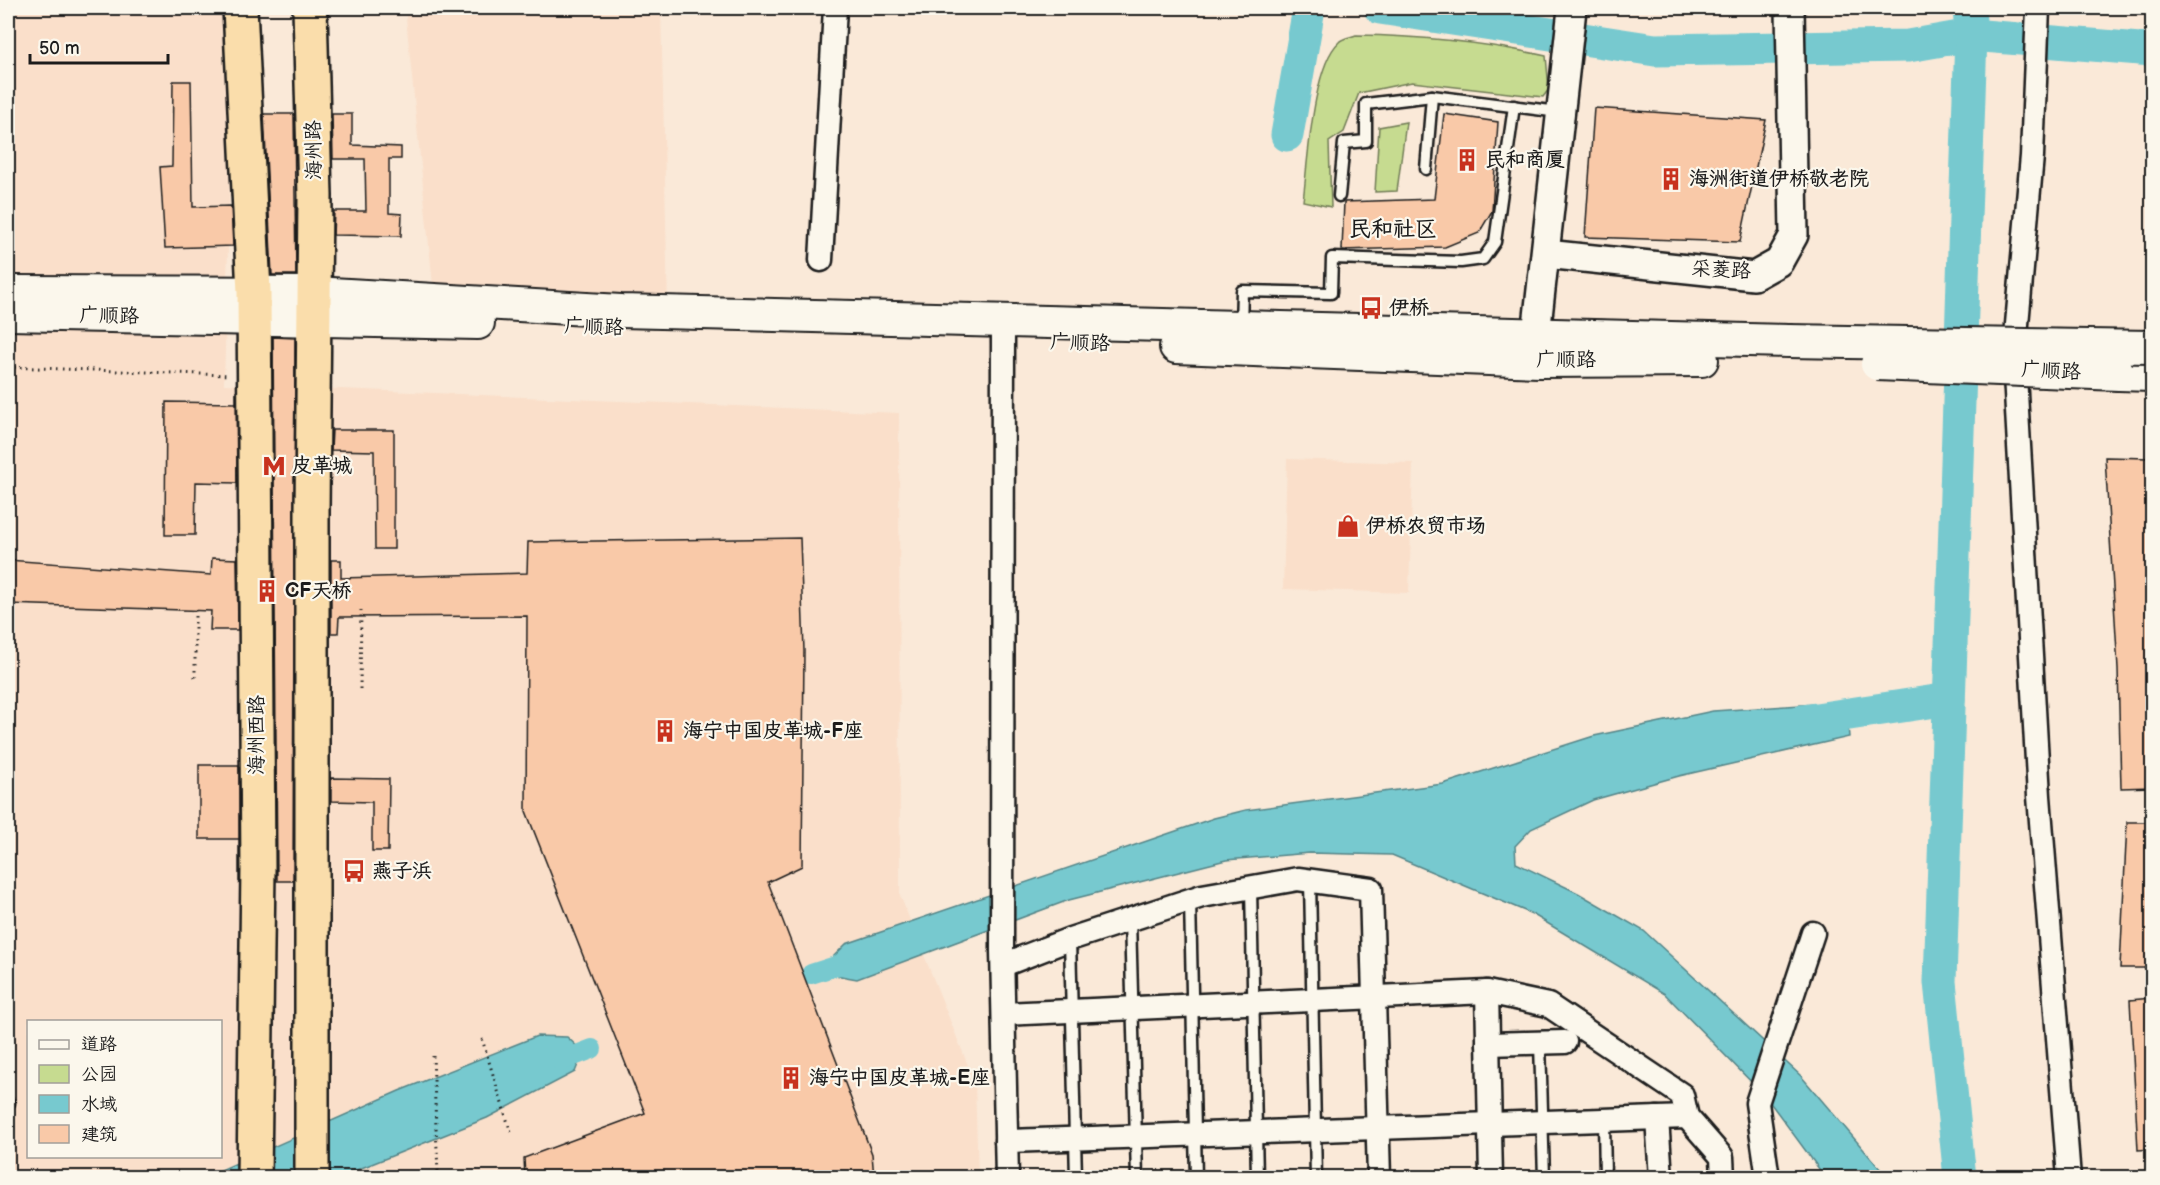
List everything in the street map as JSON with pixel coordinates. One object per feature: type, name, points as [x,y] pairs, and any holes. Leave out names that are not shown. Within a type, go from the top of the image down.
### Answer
[{"type":"highway","points":[[240,8],[254,307]]},
{"type":"highway","name":"海州路","points":[[310,8],[314,306]]},
{"type":"highway","points":[[312,1178],[314,306]]},
{"type":"highway","name":"海州西路","points":[[254,307],[258,869],[254,1178]]},
{"type":"main road","name":"广顺路","points":[[8,292],[254,307]]},
{"type":"main road","name":"广顺路","points":[[8,314],[314,306],[621,311],[1003,331],[1240,338],[1536,335],[2152,375]]},
{"type":"main road","name":"广顺路","points":[[1240,338],[1539,361],[1785,350]]},
{"type":"main road","points":[[1785,350],[2152,347]]},
{"type":"street","points":[[821,260],[835,8]]},
{"type":"street","name":"采菱路","points":[[1546,254],[1754,276],[1779,262],[1794,235],[1790,8]]},
{"type":"street","points":[[2038,8],[2034,109],[2014,358],[2039,796],[2069,1178]]},
{"type":"street","points":[[1536,335],[1567,77],[1572,9]]},
{"type":"street","points":[[1003,331],[1003,958],[1007,1178]]},
{"type":"street","points":[[1003,958],[1190,900],[1298,879],[1371,889],[1379,1178]]},
{"type":"street","points":[[1768,1178],[1757,1103],[1813,933]]},
{"type":"street","points":[[1004,1014],[1486,992],[1548,1005],[1682,1095],[1687,1117],[1722,1157],[1722,1178]]},
{"type":"street","points":[[1486,992],[1491,1178]]},
{"type":"street","points":[[1488,1044],[1565,1042]]},
{"type":"street","points":[[1006,1141],[1687,1117]]},
{"type":"street","points":[[1657,1118],[1660,1178]]},
{"type":"lane","points":[[1339,196],[1344,143],[1366,141],[1366,104],[1432,96],[1563,112]]},
{"type":"lane","points":[[1426,170],[1432,96]]},
{"type":"lane","points":[[1240,338],[1242,291],[1331,293],[1332,258],[1461,262],[1483,259],[1495,242],[1514,106]]},
{"type":"lane","points":[[1310,881],[1316,1178]]},
{"type":"lane","points":[[1251,888],[1257,1178]]},
{"type":"lane","points":[[1190,900],[1196,1178]]},
{"type":"lane","points":[[1130,919],[1137,1178]]},
{"type":"lane","points":[[1070,939],[1076,1178]]},
{"type":"lane","points":[[1540,1043],[1544,1178]]},
{"type":"lane","points":[[1604,1120],[1605,1178]]},
{"type":"path","points":[[8,367],[234,375]]},
{"type":"path","points":[[195,610],[195,680]]},
{"type":"path","points":[[360,689],[361,610]]},
{"type":"path","points":[[482,1039],[512,1136]]},
{"type":"path","points":[[434,1056],[438,1173]]},
{"type":"shaded area","points":[[8,8],[235,8],[224,384],[899,413],[900,895],[975,1083],[978,1177],[8,1177]]},
{"type":"shaded area","points":[[405,8],[661,8],[668,307],[433,285]]},
{"type":"shaded area","name":"伊桥农贸市场","points":[[1287,459],[1413,463],[1409,593],[1283,589]]},
{"type":"green space","points":[[1356,35],[1452,41],[1546,56],[1549,89],[1543,97],[1412,82],[1359,93],[1344,132],[1329,142],[1331,207],[1303,201],[1309,141],[1323,72],[1330,54],[1339,42]]},
{"type":"green space","points":[[1406,122],[1397,191],[1375,192],[1379,127]]},
{"type":"water","points":[[1846,702],[1849,737],[1679,776],[1593,800],[1531,829],[1515,846],[1516,863],[1578,893],[1644,931],[1801,1076],[1887,1177],[1825,1177],[1766,1097],[1665,994],[1532,914],[1392,855],[1310,853],[1226,860],[1069,900],[857,979],[818,972],[846,944],[1214,818],[1246,810],[1443,784],[1594,736],[1713,711]]},
{"type":"water","points":[[537,1036],[567,1037],[583,1052],[575,1072],[487,1118],[339,1177],[203,1178],[399,1091]]},
{"type":"building","points":[[173,81],[191,81],[193,207],[231,206],[233,246],[165,248],[160,167],[172,166]]},
{"type":"building","name":"海洲街道伊桥敬老院","points":[[1594,108],[1766,120],[1740,242],[1585,237]]},
{"type":"building","points":[[264,114],[294,114],[296,275],[272,275]]},
{"type":"building","points":[[332,114],[352,114],[352,145],[401,147],[401,159],[389,159],[389,213],[402,214],[401,236],[333,235],[334,211],[366,211],[365,159],[333,159]]},
{"type":"building","name":"民和商厦","points":[[1444,114],[1498,122],[1492,211],[1479,233],[1445,247],[1342,250],[1344,202],[1434,199]]},
{"type":"building","points":[[273,337],[295,338],[293,881],[277,881]]},
{"type":"building","points":[[236,390],[237,483],[196,482],[195,535],[165,535],[166,402],[236,403]]},
{"type":"building","points":[[332,430],[394,430],[394,549],[375,549],[374,451],[331,450]]},
{"type":"building","points":[[2105,457],[2149,458],[2152,571],[2152,787],[2121,788],[2118,668]]},
{"type":"building","points":[[800,538],[804,651],[802,866],[768,882],[872,1154],[874,1178],[525,1178],[524,1158],[645,1113],[526,811],[527,616],[339,617],[338,633],[331,633],[331,560],[341,560],[341,578],[527,573],[528,542]]},
{"type":"building","points":[[212,558],[237,559],[238,630],[210,630],[211,611],[8,604],[8,560],[211,575]]},
{"type":"building","points":[[199,765],[239,765],[239,839],[199,839]]},
{"type":"building","points":[[331,778],[389,779],[388,851],[372,851],[372,802],[331,801]]},
{"type":"building","points":[[2127,822],[2152,822],[2152,968],[2120,968]]},
{"type":"building","points":[[2152,998],[2152,1149],[2138,1150],[2130,1000]]},
{"type":"waterway","points":[[1287,135],[1309,8]]},
{"type":"waterway","points":[[1380,8],[1655,50],[1908,46],[1971,35],[2152,50]]},
{"type":"waterway","points":[[1960,1178],[1940,982],[1971,35],[1969,8]]},
{"type":"waterway","points":[[1803,721],[1949,699]]},
{"type":"waterway","points":[[811,974],[842,964]]},
{"type":"waterway","points":[[561,1061],[592,1049]]},
{"type":"place","name":"民和商厦","points":[[1467,160]]},
{"type":"place","name":"海洲街道伊桥敬老院","points":[[1671,179]]},
{"type":"place","name":"伊桥","points":[[1371,308]]},
{"type":"place","name":"皮革城","points":[[274,466]]},
{"type":"place","name":"伊桥农贸市场","points":[[1348,526]]},
{"type":"place","name":"CF天桥","points":[[267,591]]},
{"type":"place","name":"海宁中国皮革城-F座","points":[[665,731]]},
{"type":"place","name":"燕子浜","points":[[354,871]]},
{"type":"place","name":"海宁中国皮革城-E座","points":[[791,1078]]},
{"type":"district","name":"民和社区","points":[[1393,229]]}]
